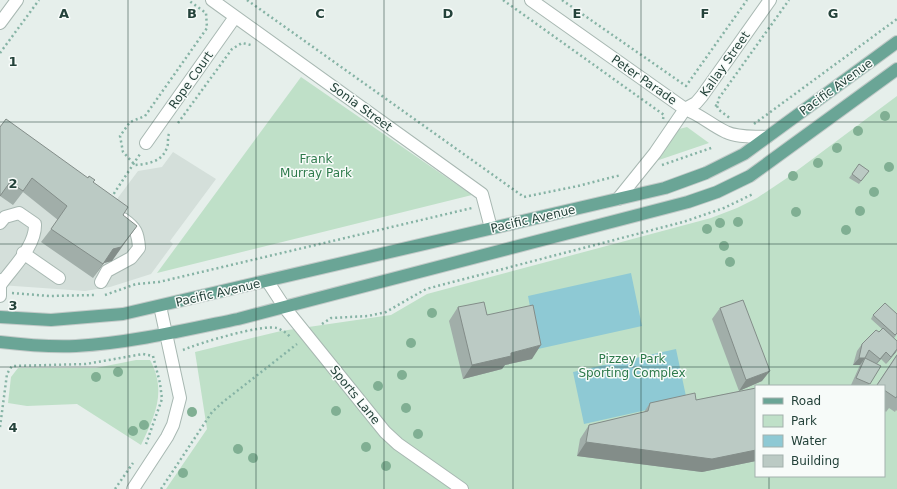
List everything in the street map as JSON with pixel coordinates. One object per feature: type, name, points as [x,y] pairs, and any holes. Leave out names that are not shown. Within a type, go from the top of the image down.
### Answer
[{"type":"main road","name":"Pacific Avenue","points":[[160,306],[618,199],[686,181],[726,165],[744,154],[897,42]]},
{"type":"main road","name":"Pacific Avenue","points":[[166,333],[285,308],[676,206],[717,192],[758,171],[897,69]]},
{"type":"main road","points":[[744,154],[758,171]]},
{"type":"main road","points":[[0,317],[23,320],[78,319],[117,315],[160,306]]},
{"type":"main road","points":[[0,342],[74,346],[166,333]]},
{"type":"street","points":[[0,23],[17,0]]},
{"type":"street","name":"Sonia Street","points":[[212,0],[482,194],[491,228]]},
{"type":"street","name":"Peter Parade","points":[[531,0],[685,109],[701,115],[726,132],[736,135],[767,137]]},
{"type":"street","name":"Kallay Street","points":[[618,199],[655,153],[685,109],[696,103],[770,0]]},
{"type":"street","name":"Rope Court","points":[[146,143],[235,17]]},
{"type":"street","points":[[101,282],[107,271],[131,258],[139,248],[138,234],[130,223],[105,206]]},
{"type":"street","points":[[0,223],[5,217],[19,213],[35,224],[36,231],[32,241],[23,253],[3,288]]},
{"type":"street","points":[[23,253],[59,278]]},
{"type":"street","name":"Sports Lane","points":[[268,282],[285,308],[385,432],[398,444],[462,489]]},
{"type":"street","name":"Pacific Avenue","points":[[133,489],[164,443],[173,425],[180,398],[160,306]]},
{"type":"path","points":[[0,53],[39,0]]},
{"type":"path","name":"Pacific Avenue","points":[[247,0],[524,197],[578,186],[624,174]]},
{"type":"path","name":"Peter Parade","points":[[503,0],[664,115]]},
{"type":"path","name":"Peter Parade","points":[[562,0],[686,86]]},
{"type":"path","name":"Kallay Street","points":[[686,86],[747,0]]},
{"type":"path","name":"Kallay Street","points":[[714,105],[717,106],[719,98],[789,0]]},
{"type":"path","name":"Pacific Avenue","points":[[751,126],[897,19]]},
{"type":"path","points":[[105,206],[135,165],[146,143]]},
{"type":"path","points":[[655,167],[714,147]]},
{"type":"path","points":[[322,324],[331,318],[368,316],[386,312],[426,289],[683,222],[724,208],[753,194]]},
{"type":"path","name":"Pacific Avenue","points":[[3,288],[49,296],[109,295],[136,284],[159,282],[472,208]]},
{"type":"path","points":[[161,489],[212,412],[298,343],[287,333],[276,328],[262,328],[198,343],[182,350]]},
{"type":"path","points":[[0,427],[7,374],[12,366],[86,364],[143,354],[153,356],[160,382],[162,400],[145,446]]},
{"type":"path","points":[[115,489],[136,458]]},
{"type":"shaded area","points":[[0,124],[114,203],[138,171],[162,167],[173,152],[216,179],[170,241],[173,244],[151,274],[110,287],[85,291],[0,285]]},
{"type":"green space","name":"Frank Murray Park","points":[[301,77],[472,195],[157,273]]},
{"type":"green space","name":"Pizzey Park Sporting Complex","points":[[897,96],[897,489],[166,489],[207,429],[195,352],[281,331],[391,315],[427,294],[711,218],[757,198],[787,178]]},
{"type":"green space","points":[[687,127],[709,143],[656,161],[679,129]]},
{"type":"green space","points":[[136,360],[150,360],[158,382],[157,403],[151,424],[141,445],[77,404],[27,406],[8,403],[11,377],[18,368],[96,368]]},
{"type":"water","points":[[631,273],[642,326],[538,349],[528,296]]},
{"type":"water","points":[[676,349],[687,401],[584,424],[573,372]]},
{"type":"building","points":[[6,119],[88,178],[89,176],[95,180],[93,182],[128,207],[123,215],[137,226],[121,247],[113,249],[103,264],[51,229],[67,206],[32,178],[23,191],[10,182],[0,196],[0,127]]},
{"type":"building","points":[[859,164],[869,171],[861,181],[852,174]]},
{"type":"building","points":[[743,300],[770,371],[746,380],[720,308]]},
{"type":"building","points":[[484,302],[487,315],[533,305],[541,345],[511,353],[511,356],[472,365],[458,307]]},
{"type":"building","points":[[885,303],[897,314],[897,333],[895,335],[873,315]]},
{"type":"building","points":[[883,328],[897,341],[897,349],[891,357],[886,352],[880,359],[869,350],[865,358],[859,358],[862,344],[876,330],[879,332]]},
{"type":"building","points":[[897,355],[896,398],[885,391],[885,385],[877,385]]},
{"type":"building","points":[[865,358],[881,366],[870,384],[856,378]]},
{"type":"building","points":[[755,388],[755,450],[712,459],[586,442],[589,425],[648,411],[650,403],[695,393],[696,400]]}]
